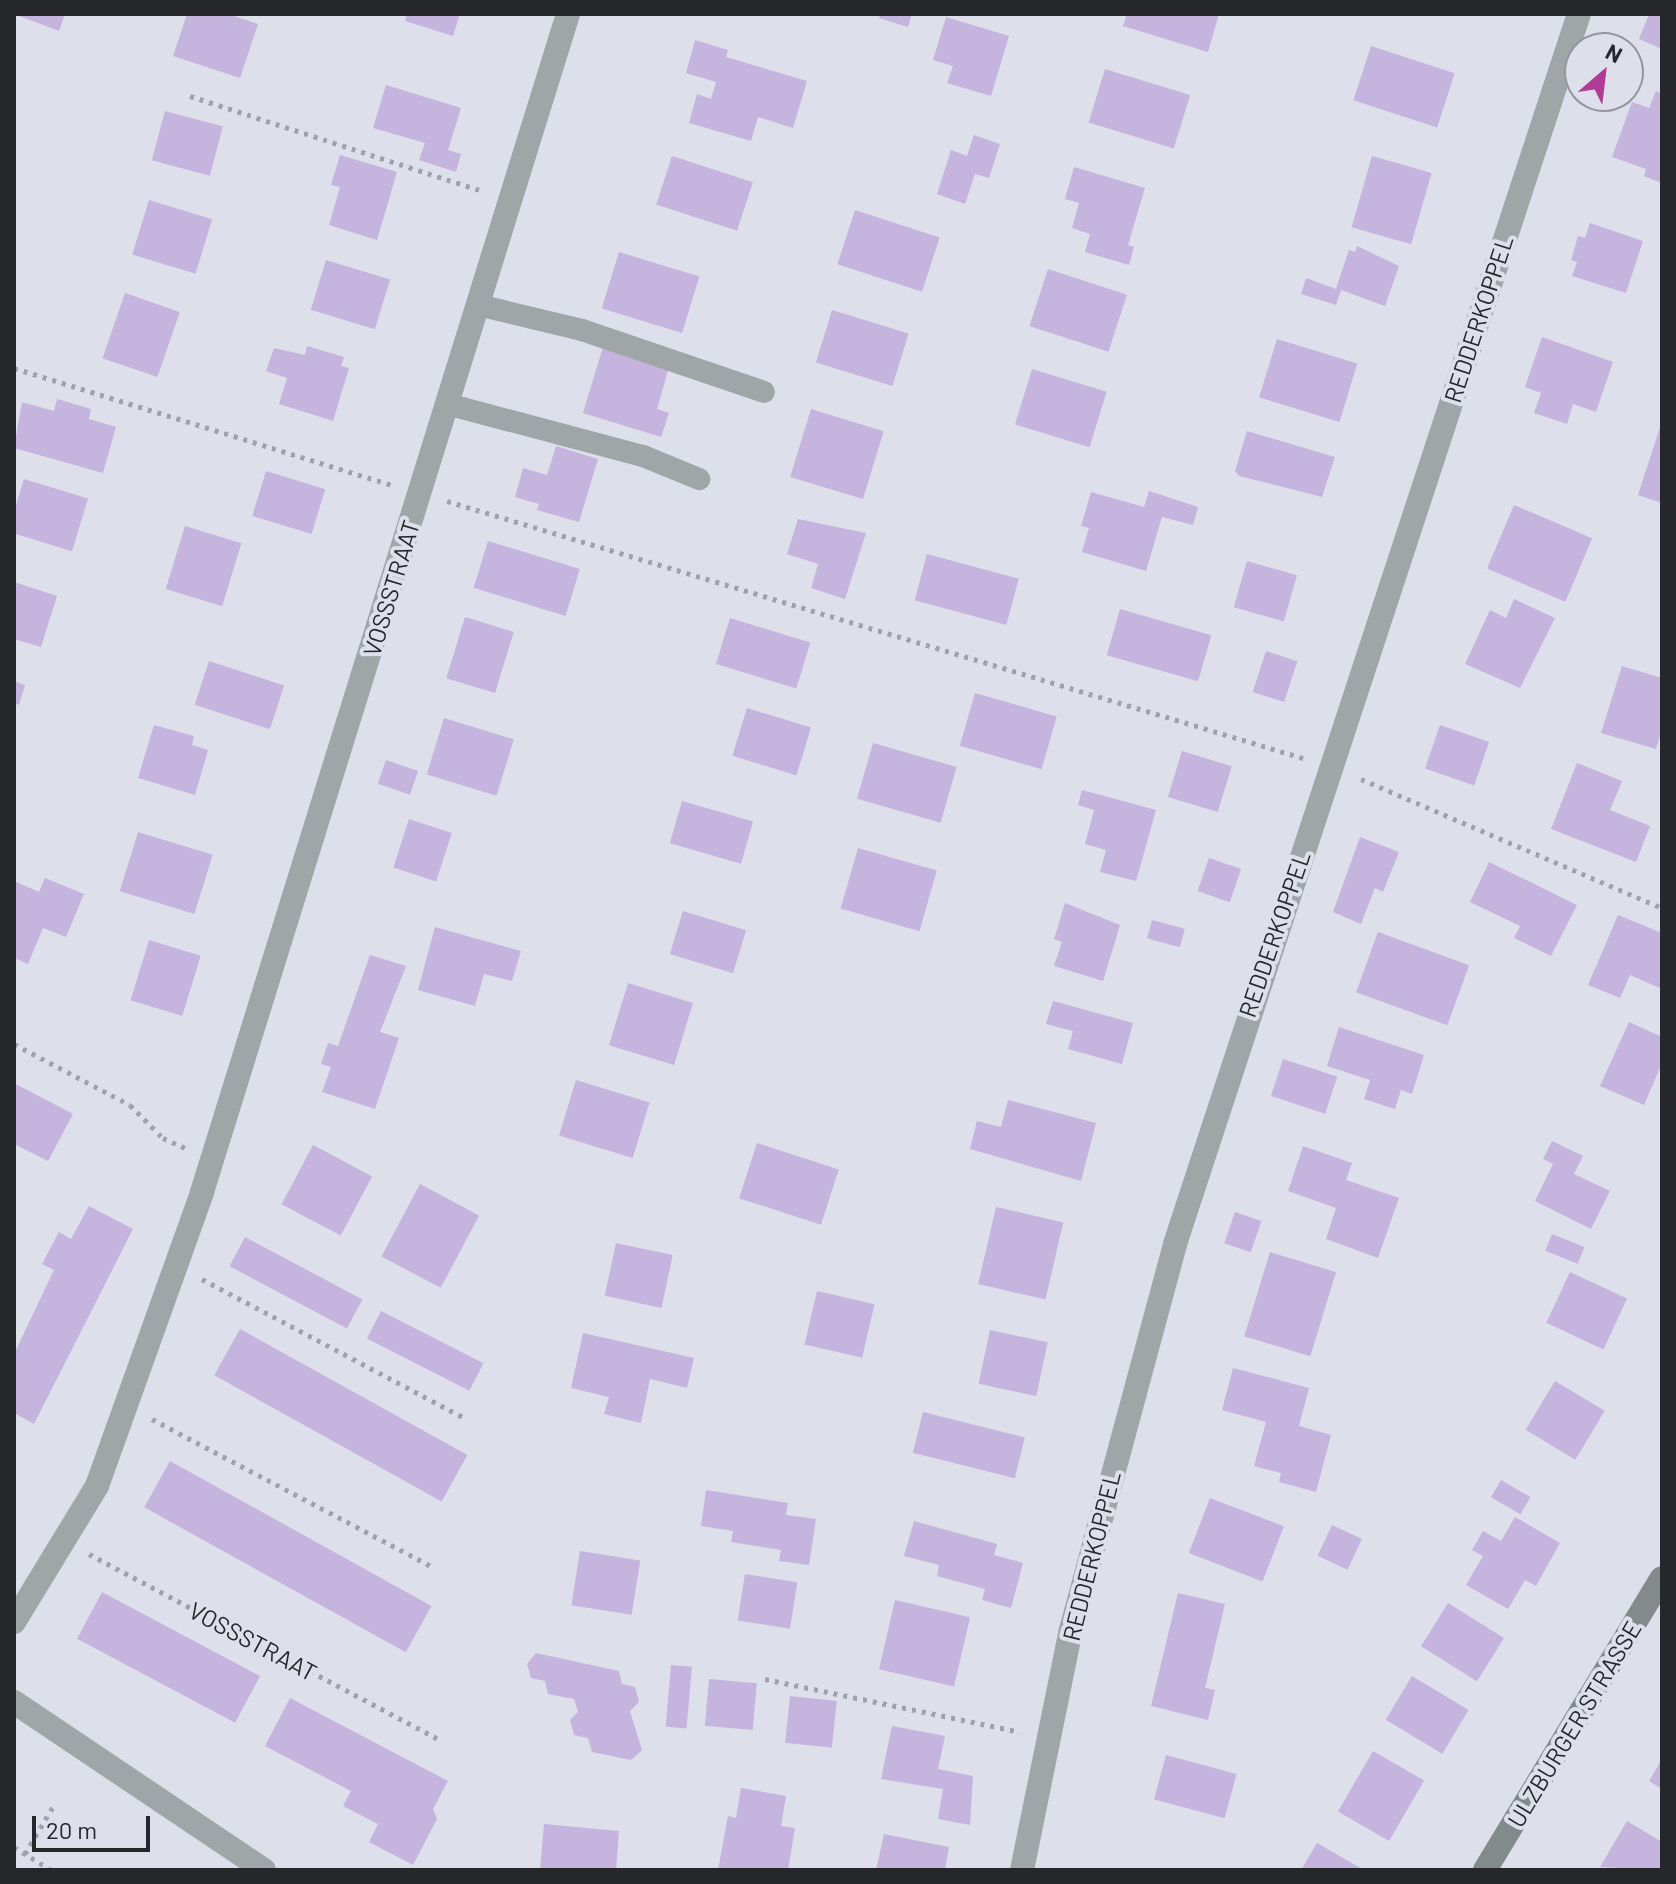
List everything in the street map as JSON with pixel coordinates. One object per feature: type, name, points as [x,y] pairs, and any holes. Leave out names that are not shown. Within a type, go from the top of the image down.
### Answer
[{"type":"main road","name":"ULZBURGER STRASSE","points":[[1485,1870],[1662,1578]]},
{"type":"street","name":"VOSSSTRAAT","points":[[14,1622],[97,1486],[176,1266],[212,1160],[568,14]]},
{"type":"street","name":"REDDERKOPPEL","points":[[1022,1870],[1048,1738],[1094,1538],[1175,1244],[1240,1031],[1332,767],[1579,14]]},
{"type":"street","points":[[14,1702],[264,1870]]},
{"type":"lane","points":[[478,305],[582,330],[764,392]]},
{"type":"lane","points":[[447,404],[643,456],[699,479]]},
{"type":"path","points":[[190,96],[509,204]]},
{"type":"path","points":[[14,368],[1332,767],[1662,908]]},
{"type":"path","points":[[14,1044],[130,1105],[163,1138],[212,1160]]},
{"type":"path","points":[[176,1266],[465,1418]]},
{"type":"path","points":[[126,1406],[433,1567]]},
{"type":"path","name":"VOSSSTRAAT","points":[[64,1541],[442,1741]]},
{"type":"path","points":[[765,1679],[1048,1738]]},
{"type":"path","points":[[25,1854],[55,1803]]},
{"type":"path","points":[[14,1847],[51,1870]]},
{"type":"building","points":[[14,14],[65,14],[59,31]]},
{"type":"building","points":[[187,14],[228,14],[258,24],[240,78],[173,56]]},
{"type":"building","points":[[407,14],[460,14],[453,36],[405,21]]},
{"type":"building","points":[[880,14],[912,14],[908,27],[879,18]]},
{"type":"building","points":[[1127,14],[1219,14],[1208,52],[1123,26]]},
{"type":"building","points":[[1649,14],[1662,14],[1662,49],[1644,41],[1642,32]]},
{"type":"building","points":[[946,17],[1009,36],[991,96],[947,83],[953,66],[933,60]]},
{"type":"building","points":[[695,40],[728,50],[726,57],[807,81],[793,128],[758,117],[751,141],[689,123],[697,94],[711,99],[716,82],[686,73]]},
{"type":"building","points":[[1371,46],[1455,73],[1437,127],[1353,100]]},
{"type":"building","points":[[1105,69],[1190,95],[1174,149],[1089,123]]},
{"type":"building","points":[[386,85],[461,108],[448,150],[461,154],[456,172],[419,160],[425,143],[373,128]]},
{"type":"building","points":[[1656,91],[1662,94],[1662,183],[1644,176],[1646,169],[1612,157],[1628,112],[1644,112],[1644,106],[1649,108]]},
{"type":"building","points":[[165,111],[223,127],[210,176],[152,160]]},
{"type":"building","points":[[974,135],[1000,144],[989,178],[975,174],[965,204],[937,194],[951,150],[967,156]]},
{"type":"building","points":[[340,155],[397,172],[377,240],[329,225],[340,187],[331,185]]},
{"type":"building","points":[[672,156],[753,182],[737,231],[656,205]]},
{"type":"building","points":[[1372,156],[1432,173],[1411,244],[1352,227]]},
{"type":"building","points":[[1074,167],[1145,188],[1128,245],[1134,247],[1129,265],[1085,252],[1090,234],[1072,228],[1079,203],[1065,199]]},
{"type":"building","points":[[149,200],[212,219],[195,274],[132,255]]},
{"type":"building","points":[[855,210],[940,238],[922,292],[837,264]]},
{"type":"building","points":[[1590,223],[1643,241],[1626,293],[1572,276],[1577,262],[1571,260],[1578,236],[1585,238]]},
{"type":"building","points":[[1357,246],[1399,266],[1385,306],[1341,290],[1336,305],[1301,294],[1306,278],[1336,289],[1349,250],[1355,252]]},
{"type":"building","points":[[619,252],[699,277],[682,333],[602,308]]},
{"type":"building","points":[[326,260],[390,280],[375,329],[311,310]]},
{"type":"building","points":[[1048,269],[1127,295],[1108,352],[1029,326]]},
{"type":"building","points":[[125,293],[180,312],[157,377],[103,358]]},
{"type":"building","points":[[832,310],[909,333],[892,386],[816,363]]},
{"type":"building","points":[[1542,337],[1613,362],[1596,412],[1573,404],[1567,424],[1534,413],[1541,393],[1525,387]]},
{"type":"building","points":[[1277,339],[1357,364],[1339,422],[1259,397]]},
{"type":"building","points":[[307,346],[344,357],[341,366],[349,368],[333,421],[279,404],[287,378],[266,371],[274,348],[305,355]]},
{"type":"building","points":[[603,347],[669,367],[657,409],[669,413],[661,437],[583,413]]},
{"type":"building","points":[[1032,369],[1107,392],[1090,447],[1015,424]]},
{"type":"building","points":[[57,399],[91,409],[89,419],[116,427],[103,473],[14,448],[22,402],[54,411]]},
{"type":"building","points":[[811,409],[884,431],[863,499],[790,477]]},
{"type":"building","points":[[1662,421],[1662,503],[1638,495]]},
{"type":"building","points":[[1247,431],[1335,457],[1322,497],[1239,476],[1235,471]]},
{"type":"building","points":[[556,446],[598,459],[579,522],[537,510],[539,504],[515,497],[523,468],[547,475]]},
{"type":"building","points":[[266,471],[325,489],[312,534],[252,516]]},
{"type":"building","points":[[24,479],[88,499],[72,551],[14,533],[14,512]]},
{"type":"building","points":[[1149,491],[1198,507],[1193,525],[1162,517],[1146,571],[1082,552],[1089,528],[1081,526],[1091,492],[1144,507]]},
{"type":"building","points":[[1514,505],[1592,538],[1565,602],[1487,569]]},
{"type":"building","points":[[798,519],[866,533],[845,599],[811,588],[818,564],[787,554]]},
{"type":"building","points":[[185,526],[241,543],[222,606],[166,589]]},
{"type":"building","points":[[488,541],[580,569],[565,616],[474,588]]},
{"type":"building","points":[[927,554],[1019,579],[1006,625],[915,600]]},
{"type":"building","points":[[1247,561],[1297,575],[1284,621],[1234,607]]},
{"type":"building","points":[[14,582],[57,596],[41,647],[14,639]]},
{"type":"building","points":[[1514,599],[1555,618],[1520,688],[1465,664],[1490,610],[1506,618]]},
{"type":"building","points":[[1120,609],[1211,635],[1198,681],[1107,655]]},
{"type":"building","points":[[465,617],[514,632],[495,693],[446,678]]},
{"type":"building","points":[[730,618],[810,643],[796,688],[716,664]]},
{"type":"building","points":[[1266,651],[1297,661],[1284,702],[1253,692]]},
{"type":"building","points":[[209,661],[284,685],[270,729],[195,705]]},
{"type":"building","points":[[1622,666],[1662,678],[1662,729],[1656,749],[1601,733]]},
{"type":"building","points":[[14,681],[25,685],[19,705],[14,703]]},
{"type":"building","points":[[975,693],[1057,716],[1042,769],[960,746]]},
{"type":"building","points":[[747,708],[811,728],[796,775],[732,756]]},
{"type":"building","points":[[444,718],[514,739],[497,796],[427,774]]},
{"type":"building","points":[[154,725],[194,736],[192,745],[208,750],[195,795],[138,778]]},
{"type":"building","points":[[1440,725],[1489,742],[1474,785],[1425,768]]},
{"type":"building","points":[[873,743],[957,767],[941,823],[857,799]]},
{"type":"building","points":[[1182,751],[1232,766],[1218,812],[1168,797]]},
{"type":"building","points":[[386,760],[418,771],[410,795],[378,784]]},
{"type":"building","points":[[1577,763],[1622,781],[1610,810],[1650,826],[1636,862],[1551,829]]},
{"type":"building","points":[[1082,790],[1156,810],[1136,881],[1100,872],[1106,850],[1085,844],[1094,810],[1078,805]]},
{"type":"building","points":[[682,801],[753,821],[741,864],[670,843]]},
{"type":"building","points":[[409,819],[452,833],[436,881],[393,868]]},
{"type":"building","points":[[138,832],[213,855],[194,914],[120,891]]},
{"type":"building","points":[[1360,837],[1399,852],[1383,892],[1375,888],[1361,924],[1333,912]]},
{"type":"building","points":[[858,848],[937,871],[919,931],[841,909]]},
{"type":"building","points":[[1209,858],[1241,869],[1230,902],[1198,891]]},
{"type":"building","points":[[1489,862],[1577,905],[1551,956],[1514,938],[1520,926],[1470,902]]},
{"type":"building","points":[[45,878],[84,894],[66,937],[43,928],[28,964],[14,958],[14,881],[39,892]]},
{"type":"building","points":[[1065,903],[1120,925],[1103,981],[1054,966],[1062,942],[1054,939]]},
{"type":"building","points":[[683,911],[746,930],[733,973],[670,954]]},
{"type":"building","points":[[1618,915],[1662,933],[1662,989],[1630,975],[1620,998],[1588,985]]},
{"type":"building","points":[[1152,920],[1185,929],[1180,947],[1147,938]]},
{"type":"building","points":[[435,927],[521,951],[512,981],[484,974],[475,1006],[418,990]]},
{"type":"building","points":[[1378,932],[1469,965],[1447,1025],[1356,992]]},
{"type":"building","points":[[149,940],[201,956],[182,1016],[131,1000]]},
{"type":"building","points":[[370,955],[406,966],[380,1032],[399,1038],[375,1109],[322,1092],[331,1067],[321,1064],[328,1043],[338,1046]]},
{"type":"building","points":[[628,983],[693,1003],[674,1065],[609,1045]]},
{"type":"building","points":[[1053,1001],[1133,1023],[1122,1064],[1068,1049],[1073,1031],[1046,1024]]},
{"type":"building","points":[[1629,1022],[1662,1037],[1662,1063],[1644,1105],[1600,1086]]},
{"type":"building","points":[[1339,1027],[1424,1055],[1412,1094],[1401,1090],[1395,1109],[1364,1099],[1370,1080],[1327,1066]]},
{"type":"building","points":[[1283,1059],[1337,1077],[1325,1114],[1271,1096]]},
{"type":"building","points":[[576,1080],[650,1103],[633,1158],[559,1135]]},
{"type":"building","points":[[14,1083],[73,1114],[48,1161],[14,1144]]},
{"type":"building","points":[[1008,1100],[1096,1123],[1081,1181],[970,1149],[977,1121],[1001,1127]]},
{"type":"building","points":[[1552,1141],[1583,1156],[1574,1174],[1610,1191],[1591,1229],[1535,1201],[1553,1164],[1543,1159]]},
{"type":"building","points":[[757,1143],[839,1170],[821,1225],[739,1198]]},
{"type":"building","points":[[313,1145],[372,1176],[341,1236],[282,1204]]},
{"type":"building","points":[[1303,1146],[1352,1163],[1346,1180],[1399,1198],[1378,1258],[1326,1239],[1336,1208],[1288,1191]]},
{"type":"building","points":[[420,1184],[479,1215],[441,1288],[382,1256]]},
{"type":"building","points":[[89,1206],[133,1229],[34,1424],[14,1413],[14,1354],[54,1270],[42,1264],[59,1232],[71,1239]]},
{"type":"building","points":[[996,1207],[1063,1223],[1045,1299],[978,1284]]},
{"type":"building","points":[[1235,1212],[1261,1221],[1251,1252],[1224,1243]]},
{"type":"building","points":[[1552,1234],[1584,1247],[1578,1264],[1545,1251]]},
{"type":"building","points":[[245,1237],[362,1299],[347,1329],[230,1266]]},
{"type":"building","points":[[616,1243],[673,1255],[662,1308],[605,1296]]},
{"type":"building","points":[[1270,1252],[1336,1272],[1310,1356],[1244,1336]]},
{"type":"building","points":[[1570,1272],[1627,1299],[1603,1349],[1546,1323]]},
{"type":"building","points":[[817,1291],[874,1304],[862,1358],[805,1345]]},
{"type":"building","points":[[381,1311],[483,1363],[469,1391],[367,1339]]},
{"type":"building","points":[[240,1329],[467,1455],[442,1501],[214,1375]]},
{"type":"building","points":[[990,1330],[1048,1342],[1036,1396],[979,1384]]},
{"type":"building","points":[[583,1333],[694,1358],[687,1388],[650,1379],[641,1423],[604,1414],[609,1397],[571,1388]]},
{"type":"building","points":[[1233,1368],[1309,1388],[1299,1426],[1331,1435],[1316,1492],[1279,1482],[1281,1473],[1254,1466],[1266,1422],[1222,1410]]},
{"type":"building","points":[[1555,1381],[1605,1411],[1575,1460],[1526,1430]]},
{"type":"building","points":[[923,1412],[1025,1437],[1015,1478],[913,1453]]},
{"type":"building","points":[[170,1461],[432,1606],[406,1652],[144,1507]]},
{"type":"building","points":[[1501,1480],[1530,1497],[1520,1514],[1491,1497]]},
{"type":"building","points":[[706,1490],[788,1503],[786,1515],[816,1519],[809,1565],[779,1561],[781,1550],[731,1542],[733,1531],[701,1526]]},
{"type":"building","points":[[1210,1498],[1284,1526],[1263,1581],[1189,1553]]},
{"type":"building","points":[[1515,1517],[1560,1543],[1536,1586],[1525,1580],[1508,1609],[1466,1585],[1483,1556],[1472,1550],[1483,1531],[1501,1541]]},
{"type":"building","points":[[914,1521],[997,1544],[994,1555],[1023,1563],[1011,1608],[982,1600],[985,1589],[937,1576],[939,1565],[904,1556]]},
{"type":"building","points":[[1332,1525],[1362,1539],[1348,1570],[1318,1556]]},
{"type":"building","points":[[580,1551],[640,1561],[632,1615],[571,1605]]},
{"type":"building","points":[[745,1574],[797,1582],[790,1629],[738,1620]]},
{"type":"building","points":[[102,1592],[260,1676],[235,1723],[77,1639]]},
{"type":"building","points":[[1178,1593],[1225,1604],[1205,1688],[1215,1690],[1208,1720],[1151,1706]]},
{"type":"building","points":[[895,1600],[970,1617],[954,1687],[879,1669]]},
{"type":"building","points":[[1448,1603],[1504,1638],[1477,1681],[1421,1646]]},
{"type":"building","points":[[536,1653],[619,1671],[622,1684],[635,1687],[639,1702],[630,1711],[642,1750],[631,1760],[592,1752],[588,1738],[574,1735],[570,1720],[578,1712],[574,1699],[548,1694],[545,1681],[531,1678],[527,1664]]},
{"type":"building","points":[[671,1665],[692,1667],[687,1729],[666,1727]]},
{"type":"building","points":[[1412,1676],[1469,1710],[1442,1754],[1386,1720]]},
{"type":"building","points":[[709,1679],[757,1683],[753,1730],[705,1726]]},
{"type":"building","points":[[790,1696],[837,1701],[832,1748],[785,1743]]},
{"type":"building","points":[[290,1698],[448,1781],[433,1809],[437,1819],[413,1865],[369,1842],[378,1824],[343,1806],[351,1791],[265,1746]]},
{"type":"building","points":[[892,1726],[945,1736],[938,1769],[973,1776],[970,1825],[938,1819],[943,1789],[881,1779]]},
{"type":"building","points":[[1373,1751],[1424,1780],[1389,1841],[1338,1812]]},
{"type":"building","points":[[1166,1755],[1237,1774],[1225,1818],[1154,1799]]},
{"type":"building","points":[[1662,1759],[1662,1789],[1649,1781]]},
{"type":"building","points":[[741,1788],[786,1796],[781,1826],[795,1828],[788,1870],[718,1870],[728,1816],[736,1818]]},
{"type":"building","points":[[1627,1821],[1662,1842],[1662,1870],[1600,1867]]},
{"type":"building","points":[[544,1824],[619,1831],[616,1870],[540,1870]]},
{"type":"building","points":[[884,1834],[949,1847],[945,1870],[876,1870]]},
{"type":"building","points":[[1317,1843],[1364,1870],[1301,1870]]}]
